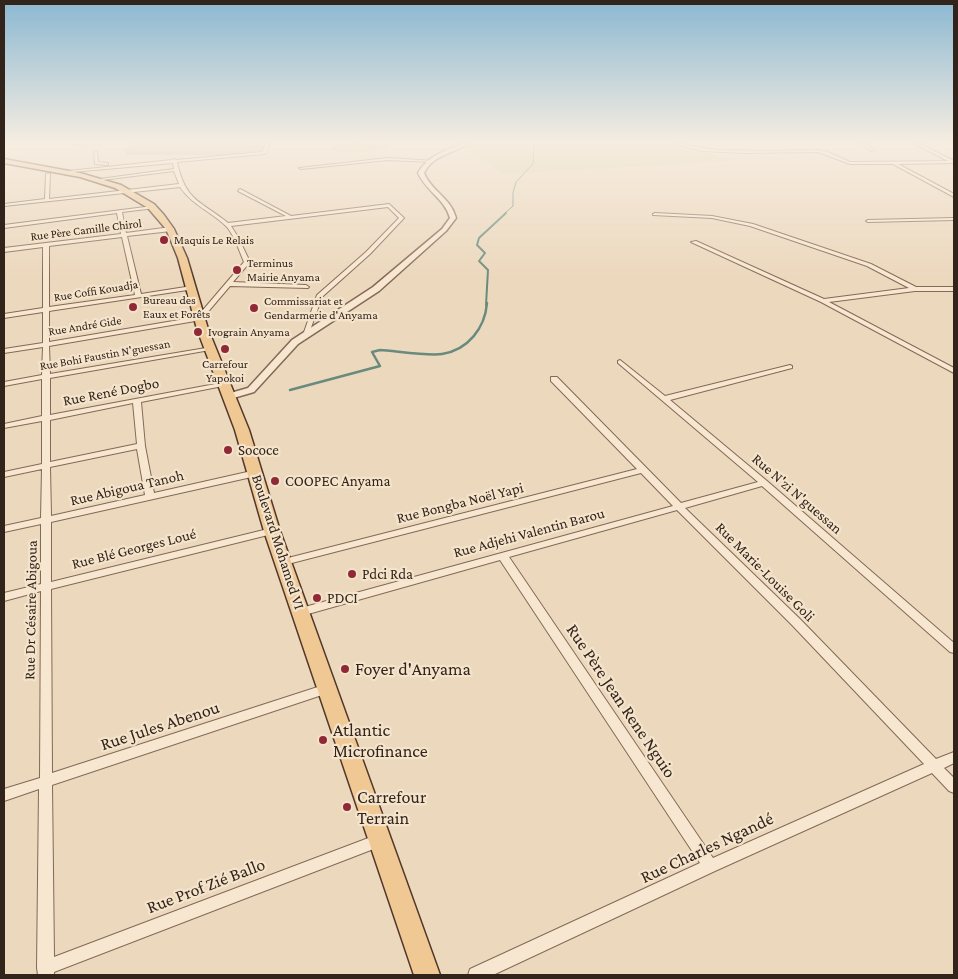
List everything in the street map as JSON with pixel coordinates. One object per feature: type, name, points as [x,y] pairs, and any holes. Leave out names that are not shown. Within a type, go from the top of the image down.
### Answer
[{"type":"main road","name":"Boulevard Mohamed VI","points":[[117,188],[127,191],[153,207],[171,229],[192,288],[199,319],[256,473],[272,531],[427,975]]},
{"type":"street","points":[[47,188],[47,200]]},
{"type":"street","points":[[4,205],[157,188]]},
{"type":"street","points":[[183,188],[187,196],[228,225],[248,262],[199,319]]},
{"type":"street","points":[[226,390],[251,390],[291,347],[376,289],[450,223],[453,218],[449,205],[432,188]]},
{"type":"street","points":[[939,188],[954,196]]},
{"type":"street","points":[[240,190],[289,216]]},
{"type":"street","points":[[228,225],[389,205],[402,218],[368,253],[319,296],[306,335]]},
{"type":"street","points":[[4,226],[153,207]]},
{"type":"street","points":[[119,212],[138,296]]},
{"type":"street","points":[[656,214],[712,217],[751,226],[869,266],[915,290]]},
{"type":"street","points":[[868,220],[954,219]]},
{"type":"street","name":"Rue Père Camille Chirol","points":[[4,250],[171,229]]},
{"type":"street","points":[[694,242],[823,301],[954,371]]},
{"type":"street","name":"Rue Dr Césaire Abigoua","points":[[46,245],[45,465],[47,520],[44,783],[46,972]]},
{"type":"street","points":[[229,284],[306,287]]},
{"type":"street","name":"Rue Coffi Kouadja","points":[[4,316],[192,288]]},
{"type":"street","points":[[823,301],[915,290],[954,289]]},
{"type":"street","name":"Rue André Gide","points":[[4,351],[199,319]]},
{"type":"street","name":"Rue Bohi Faustin N'guessan","points":[[4,384],[210,348]]},
{"type":"street","name":"Rue N'zi N'guessan","points":[[620,362],[764,483],[954,649]]},
{"type":"street","points":[[664,399],[790,367]]},
{"type":"street","name":"Rue Marie-Louise Goli","points":[[554,379],[642,470],[796,622],[954,787]]},
{"type":"street","name":"Rue René Dogbo","points":[[4,426],[137,401],[226,390]]},
{"type":"street","points":[[137,401],[141,446],[150,497]]},
{"type":"street","points":[[4,474],[141,446]]},
{"type":"street","name":"Rue Bongba Noël Yapi","points":[[284,562],[642,470]]},
{"type":"street","name":"Rue Abigoua Tanoh","points":[[4,529],[256,473]]},
{"type":"street","name":"Rue Adjehi Valentin Barou","points":[[301,612],[764,483]]},
{"type":"street","name":"Rue Blé Georges Loué","points":[[4,597],[272,531]]},
{"type":"street","name":"Rue Père Jean Rene Nguio","points":[[502,555],[710,866]]},
{"type":"street","name":"Rue Jules Abenou","points":[[4,795],[327,689]]},
{"type":"street","name":"Rue Charles Ngandé","points":[[476,975],[710,866],[954,757]]},
{"type":"street","name":"Rue Prof Zié Ballo","points":[[46,972],[381,839]]},
{"type":"waterway","points":[[504,214],[513,206],[514,188]]},
{"type":"waterway","points":[[486,305],[488,270],[479,261],[485,253],[477,245],[479,238],[506,213]]},
{"type":"waterway","points":[[290,390],[380,366],[372,352],[380,350],[428,354],[451,352],[467,343],[479,329],[486,312],[487,303]]},
{"type":"place","name":"Maquis Le Relais","points":[[164,240]]},
{"type":"place","name":"Terminus Mairie Anyama","points":[[237,270]]},
{"type":"place","name":"Bureau des Eaux et Forêts","points":[[133,307]]},
{"type":"place","name":"Commissariat et Gendarmerie d'Anyama","points":[[254,308]]},
{"type":"place","name":"Ivograin Anyama","points":[[198,332]]},
{"type":"place","name":"Carrefour Yapokoi","points":[[225,349]]},
{"type":"place","name":"Sococe","points":[[228,450]]},
{"type":"place","name":"COOPEC Anyama","points":[[275,481]]},
{"type":"place","name":"Pdci Rda","points":[[352,574]]},
{"type":"place","name":"PDCI","points":[[317,598]]},
{"type":"place","name":"Foyer d'Anyama","points":[[345,669]]},
{"type":"place","name":"Atlantic Microfinance","points":[[323,740]]},
{"type":"place","name":"Carrefour Terrain","points":[[347,807]]}]
